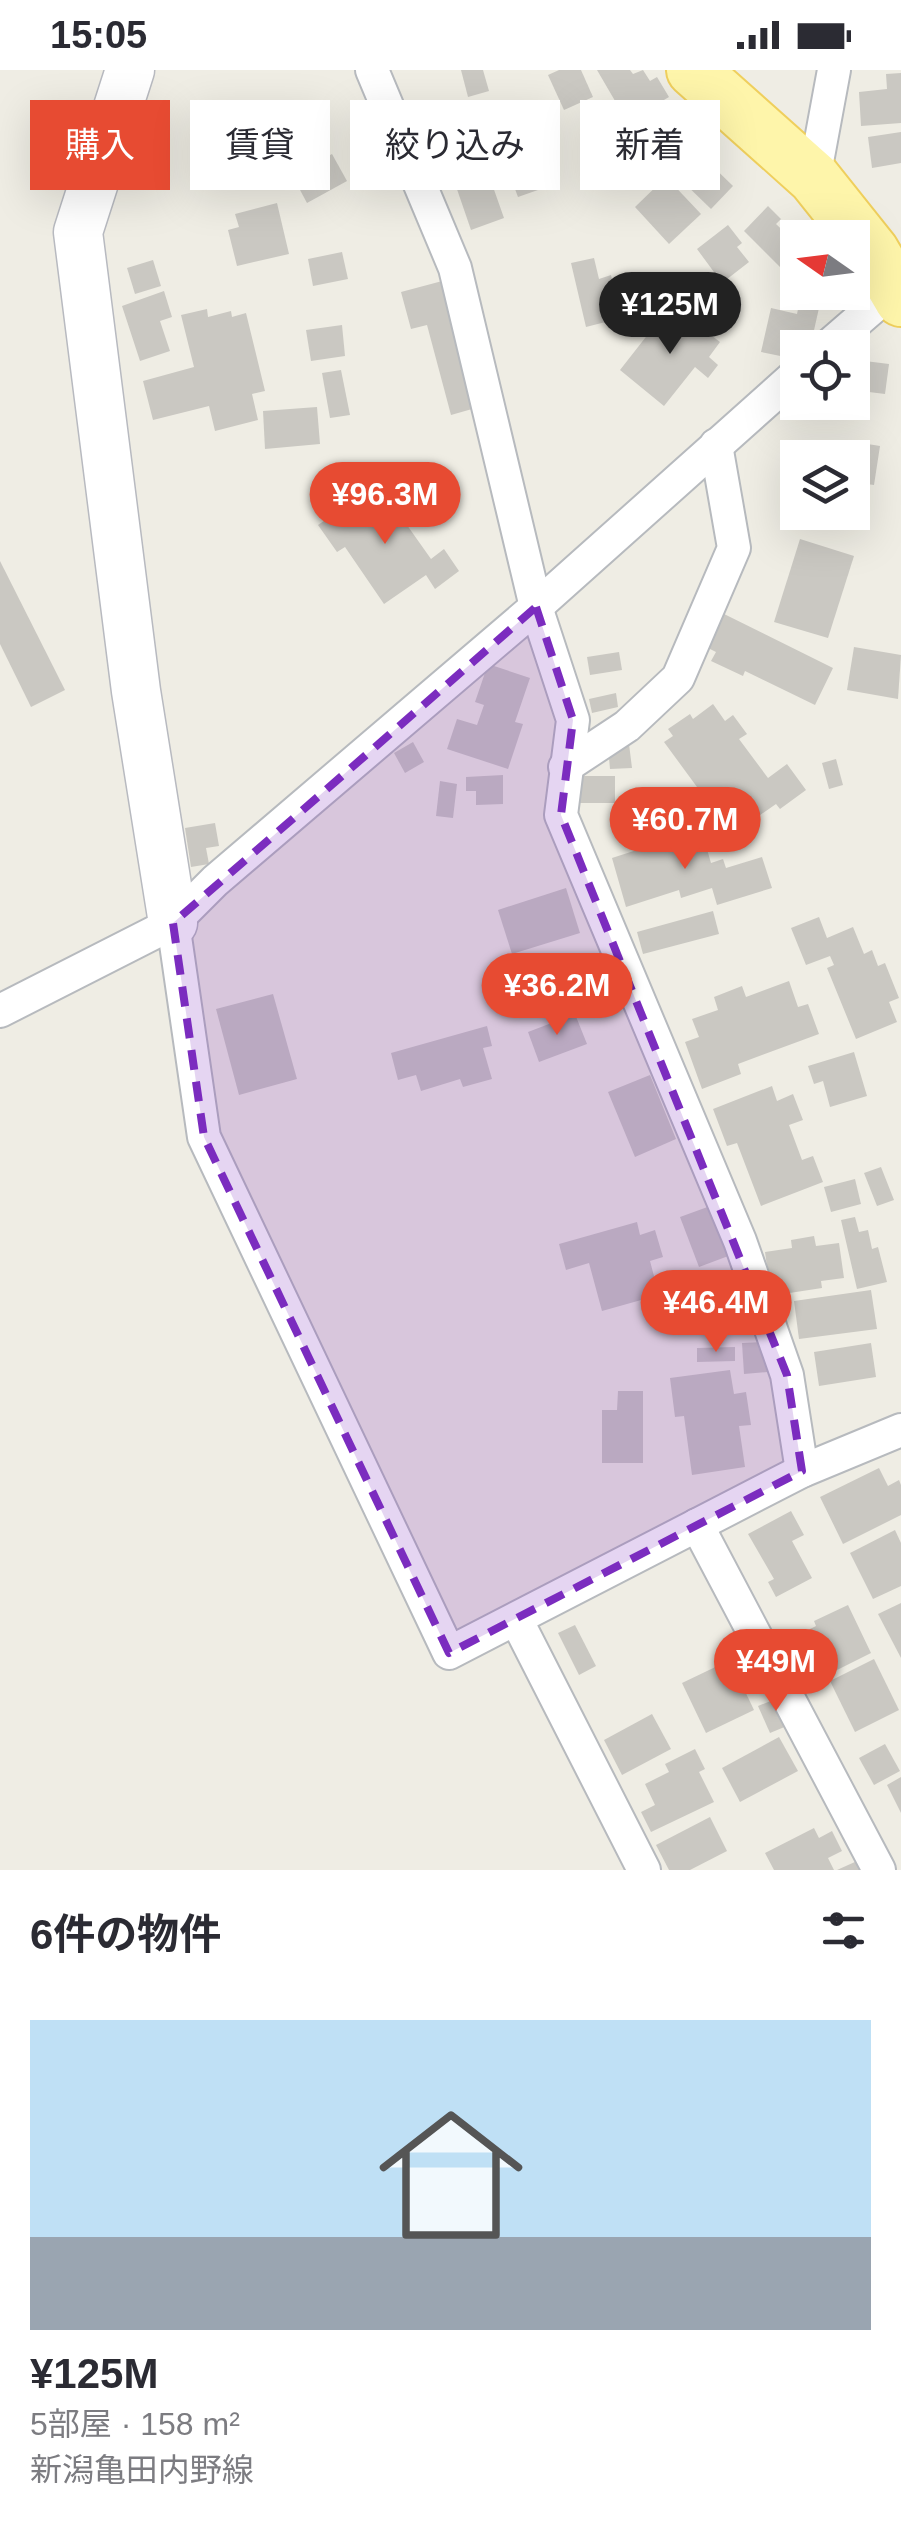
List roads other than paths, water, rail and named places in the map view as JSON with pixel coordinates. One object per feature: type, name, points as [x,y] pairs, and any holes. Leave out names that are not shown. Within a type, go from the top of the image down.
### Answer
[{"type":"main road","points":[[693,70],[814,178],[898,291]]},
{"type":"street","points":[[130,70],[78,232],[136,691],[204,1137],[449,1654],[802,1471],[899,1436]]},
{"type":"street","points":[[372,70],[455,268],[536,607],[573,720],[561,815],[740,1241],[787,1375],[802,1471]]},
{"type":"street","points":[[814,178],[834,70]]},
{"type":"street","points":[[849,330],[898,291]]},
{"type":"street","points":[[0,1012],[174,924],[215,881],[536,607],[780,389]]},
{"type":"street","points":[[565,767],[627,726],[678,678],[734,548],[716,446]]},
{"type":"street","points":[[697,1524],[879,1870]]},
{"type":"street","points":[[516,1619],[644,1870]]}]
